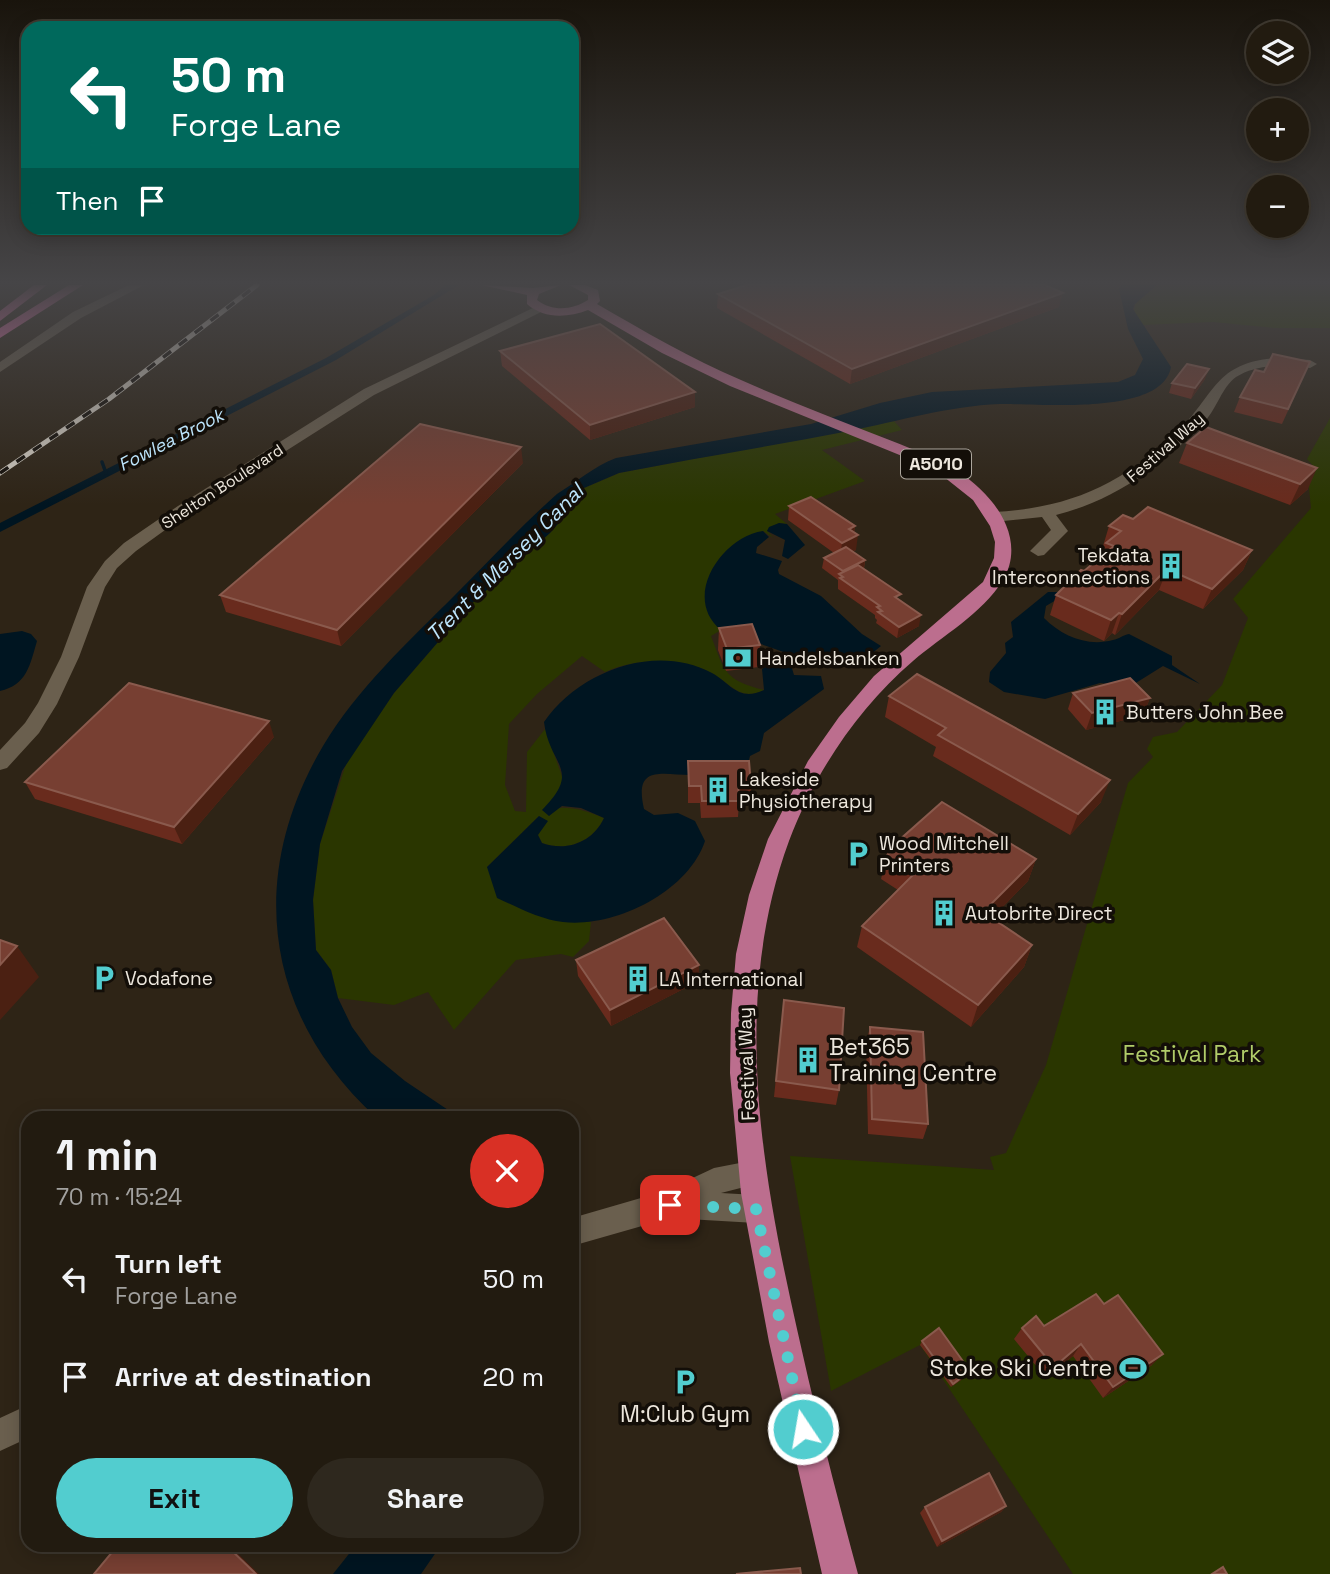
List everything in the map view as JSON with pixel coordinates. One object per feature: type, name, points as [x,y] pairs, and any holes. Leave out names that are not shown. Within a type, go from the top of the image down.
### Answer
[{"type":"main road","name":"A5010","points":[[685,358],[954,474],[969,484],[994,517]]},
{"type":"main road","name":"Festival Way","points":[[840,1574],[803,1429],[750,1174],[744,999],[746,961],[755,916],[777,843],[797,797],[824,752],[872,691],[902,660],[978,598],[998,575],[1002,549],[994,517]]},
{"type":"street","name":"Shelton Boulevard","points":[[0,763],[32,728],[42,712],[70,657],[96,587],[111,565],[130,547],[369,392],[439,358]]},
{"type":"street","name":"Festival Way","points":[[994,517],[1046,512],[1073,506],[1116,489],[1207,411],[1228,376],[1268,362],[1289,361],[1310,365]]},
{"type":"street","points":[[1038,551],[1060,531],[1046,512]]},
{"type":"street","points":[[579,1230],[670,1205],[714,1181],[750,1174]]},
{"type":"street","points":[[670,1205],[756,1209]]},
{"type":"street","points":[[0,1436],[21,1425]]},
{"type":"green space","name":"Festival Park","points":[[1330,418],[1330,1574],[1073,1574],[920,1345],[831,1391],[790,1156],[994,1170],[990,1157],[1006,1153],[1046,1065],[1128,783],[1153,757],[1147,749],[1153,737],[1177,732],[1222,685],[1248,618],[1233,599],[1311,508],[1308,478],[1316,469],[1307,459]]},
{"type":"green space","points":[[894,421],[902,430],[822,450],[865,481],[775,514],[787,524],[779,523],[767,531],[774,538],[763,531],[720,557],[721,630],[711,636],[728,673],[741,683],[764,690],[742,693],[711,673],[672,662],[630,664],[605,672],[582,656],[537,694],[509,724],[505,785],[515,811],[526,812],[527,752],[545,729],[563,779],[561,791],[543,810],[574,809],[604,818],[586,839],[561,846],[542,843],[538,835],[539,816],[487,867],[563,922],[591,922],[589,941],[573,957],[561,954],[516,960],[454,1030],[428,992],[394,1005],[338,998],[331,970],[316,950],[313,900],[320,844],[347,761],[394,693],[470,605],[550,533],[582,496],[584,488],[619,473]]},
{"type":"water","name":"Fowlea Brook","points":[[325,358],[339,358],[0,532],[0,523]]},
{"type":"water","name":"Trent & Mersey Canal","points":[[1165,358],[1171,367],[1163,383],[1146,394],[1123,400],[1068,405],[1000,404],[924,414],[849,431],[619,473],[584,488],[582,496],[550,533],[470,605],[394,693],[342,771],[320,844],[313,900],[316,950],[331,970],[338,998],[352,1027],[371,1053],[405,1081],[450,1111],[370,1111],[339,1078],[310,1035],[290,990],[279,942],[276,894],[283,845],[299,795],[323,746],[368,685],[557,494],[616,458],[811,424],[880,403],[932,392],[1118,382],[1135,375],[1143,359]]},
{"type":"water","points":[[779,523],[787,524],[805,545],[788,559],[782,556],[785,540],[767,531],[769,527]]},
{"type":"water","points":[[763,531],[769,537],[757,547],[756,553],[782,561],[779,574],[821,596],[862,634],[881,646],[865,659],[798,657],[721,630],[710,617],[705,601],[706,586],[712,570],[721,556],[734,544]]},
{"type":"water","points":[[1048,592],[1061,592],[1056,600],[1046,606],[1044,618],[1067,635],[1084,641],[1103,642],[1129,634],[1172,656],[1172,665],[1200,684],[1163,666],[1131,686],[1100,683],[1045,699],[1004,692],[989,682],[990,672],[1006,653],[1005,643],[1013,637],[1011,622]]},
{"type":"water","points":[[22,631],[31,634],[37,641],[29,666],[22,679],[0,691],[0,634]]},
{"type":"water","points":[[778,660],[791,665],[794,675],[821,676],[824,689],[764,733],[760,751],[750,756],[748,764],[701,775],[654,775],[647,778],[643,784],[644,809],[654,815],[678,813],[695,821],[705,841],[683,876],[666,891],[626,912],[583,922],[546,919],[497,898],[487,867],[539,816],[548,821],[538,835],[542,843],[561,846],[586,839],[604,818],[581,808],[562,806],[549,816],[542,810],[554,796],[562,776],[544,722],[559,704],[597,676],[619,667],[643,662],[690,664],[712,673],[742,693],[755,693],[764,690],[762,669]]},
{"type":"water","points":[[350,1552],[436,1552],[421,1574],[333,1574]]},
{"type":"building","points":[[509,358],[648,358],[695,392],[590,425]]},
{"type":"building","points":[[833,358],[881,358],[852,369]]},
{"type":"building","points":[[1271,358],[1310,362],[1288,409],[1240,397],[1255,370],[1264,372]]},
{"type":"building","points":[[1187,364],[1209,369],[1195,388],[1172,383]]},
{"type":"building","points":[[420,424],[521,447],[337,630],[220,595]]},
{"type":"building","points":[[1206,427],[1317,468],[1300,484],[1187,443]]},
{"type":"building","points":[[811,497],[855,526],[849,529],[858,535],[842,543],[789,506]]},
{"type":"building","points":[[1148,507],[1252,550],[1212,589],[1167,569],[1122,614],[1119,613],[1111,620],[1056,595],[1081,570],[1084,571],[1114,546],[1106,543],[1121,531],[1109,526],[1123,515],[1133,519]]},
{"type":"building","points":[[846,547],[865,560],[843,571],[824,558]]},
{"type":"building","points":[[858,565],[901,594],[895,597],[921,615],[899,627],[878,612],[882,611],[877,607],[880,606],[840,578],[843,577],[839,574]]},
{"type":"building","points":[[752,624],[760,645],[727,649],[719,628]]},
{"type":"building","points":[[917,674],[1110,780],[1078,814],[938,735],[946,728],[889,696]]},
{"type":"building","points":[[1130,678],[1150,698],[1092,713],[1073,693]]},
{"type":"building","points":[[129,683],[269,721],[174,827],[25,782]]},
{"type":"building","points":[[688,761],[749,761],[751,786],[738,786],[740,801],[702,801],[701,786],[689,786]]},
{"type":"building","name":"Autobrite Direct","points":[[942,802],[1036,859],[983,912],[1032,945],[978,1005],[862,926],[913,875],[885,857],[891,852],[888,850]]},
{"type":"building","name":"LA International","points":[[664,918],[699,965],[610,1010],[576,960]]},
{"type":"building","points":[[0,940],[17,946],[0,965]]},
{"type":"building","name":"Bet365 Training Centre","points":[[784,1000],[844,1008],[839,1090],[776,1081]]},
{"type":"building","points":[[870,1027],[923,1032],[928,1124],[872,1119]]},
{"type":"building","points":[[1096,1294],[1104,1304],[1118,1295],[1163,1354],[1113,1387],[1081,1344],[1054,1367],[1022,1328],[1036,1316],[1044,1326]]},
{"type":"building","points":[[939,1328],[970,1371],[953,1384],[922,1341]]},
{"type":"building","points":[[989,1473],[1006,1506],[942,1541],[925,1507]]},
{"type":"building","points":[[112,1552],[233,1552],[256,1574],[94,1574]]},
{"type":"building","points":[[1223,1567],[1227,1574],[1212,1574]]},
{"type":"building","points":[[800,1568],[801,1574],[736,1574]]},
{"type":"waterway","points":[[102,462],[106,473]]},
{"type":"railway","points":[[0,473],[109,399],[162,358]]},
{"type":"place","name":"Tekdata Interconnections","points":[[1171,566]]},
{"type":"place","name":"Handelsbanken","points":[[738,658]]},
{"type":"place","name":"Butters John Bee","points":[[1105,712]]},
{"type":"place","name":"Lakeside Physiotherapy","points":[[718,790]]},
{"type":"place","name":"Wood Mitchell Printers","points":[[858,854]]},
{"type":"place","name":"Autobrite Direct","points":[[944,913]]},
{"type":"place","name":"Vodafone","points":[[104,978]]},
{"type":"place","name":"LA International","points":[[638,979]]},
{"type":"place","name":"Bet365 Training Centre","points":[[808,1060]]},
{"type":"place","name":"Stoke Ski Centre","points":[[1133,1368]]},
{"type":"place","name":"M:Club Gym","points":[[685,1382]]},
{"type":"route","points":[[670,1205],[756,1209],[803,1429]]}]
